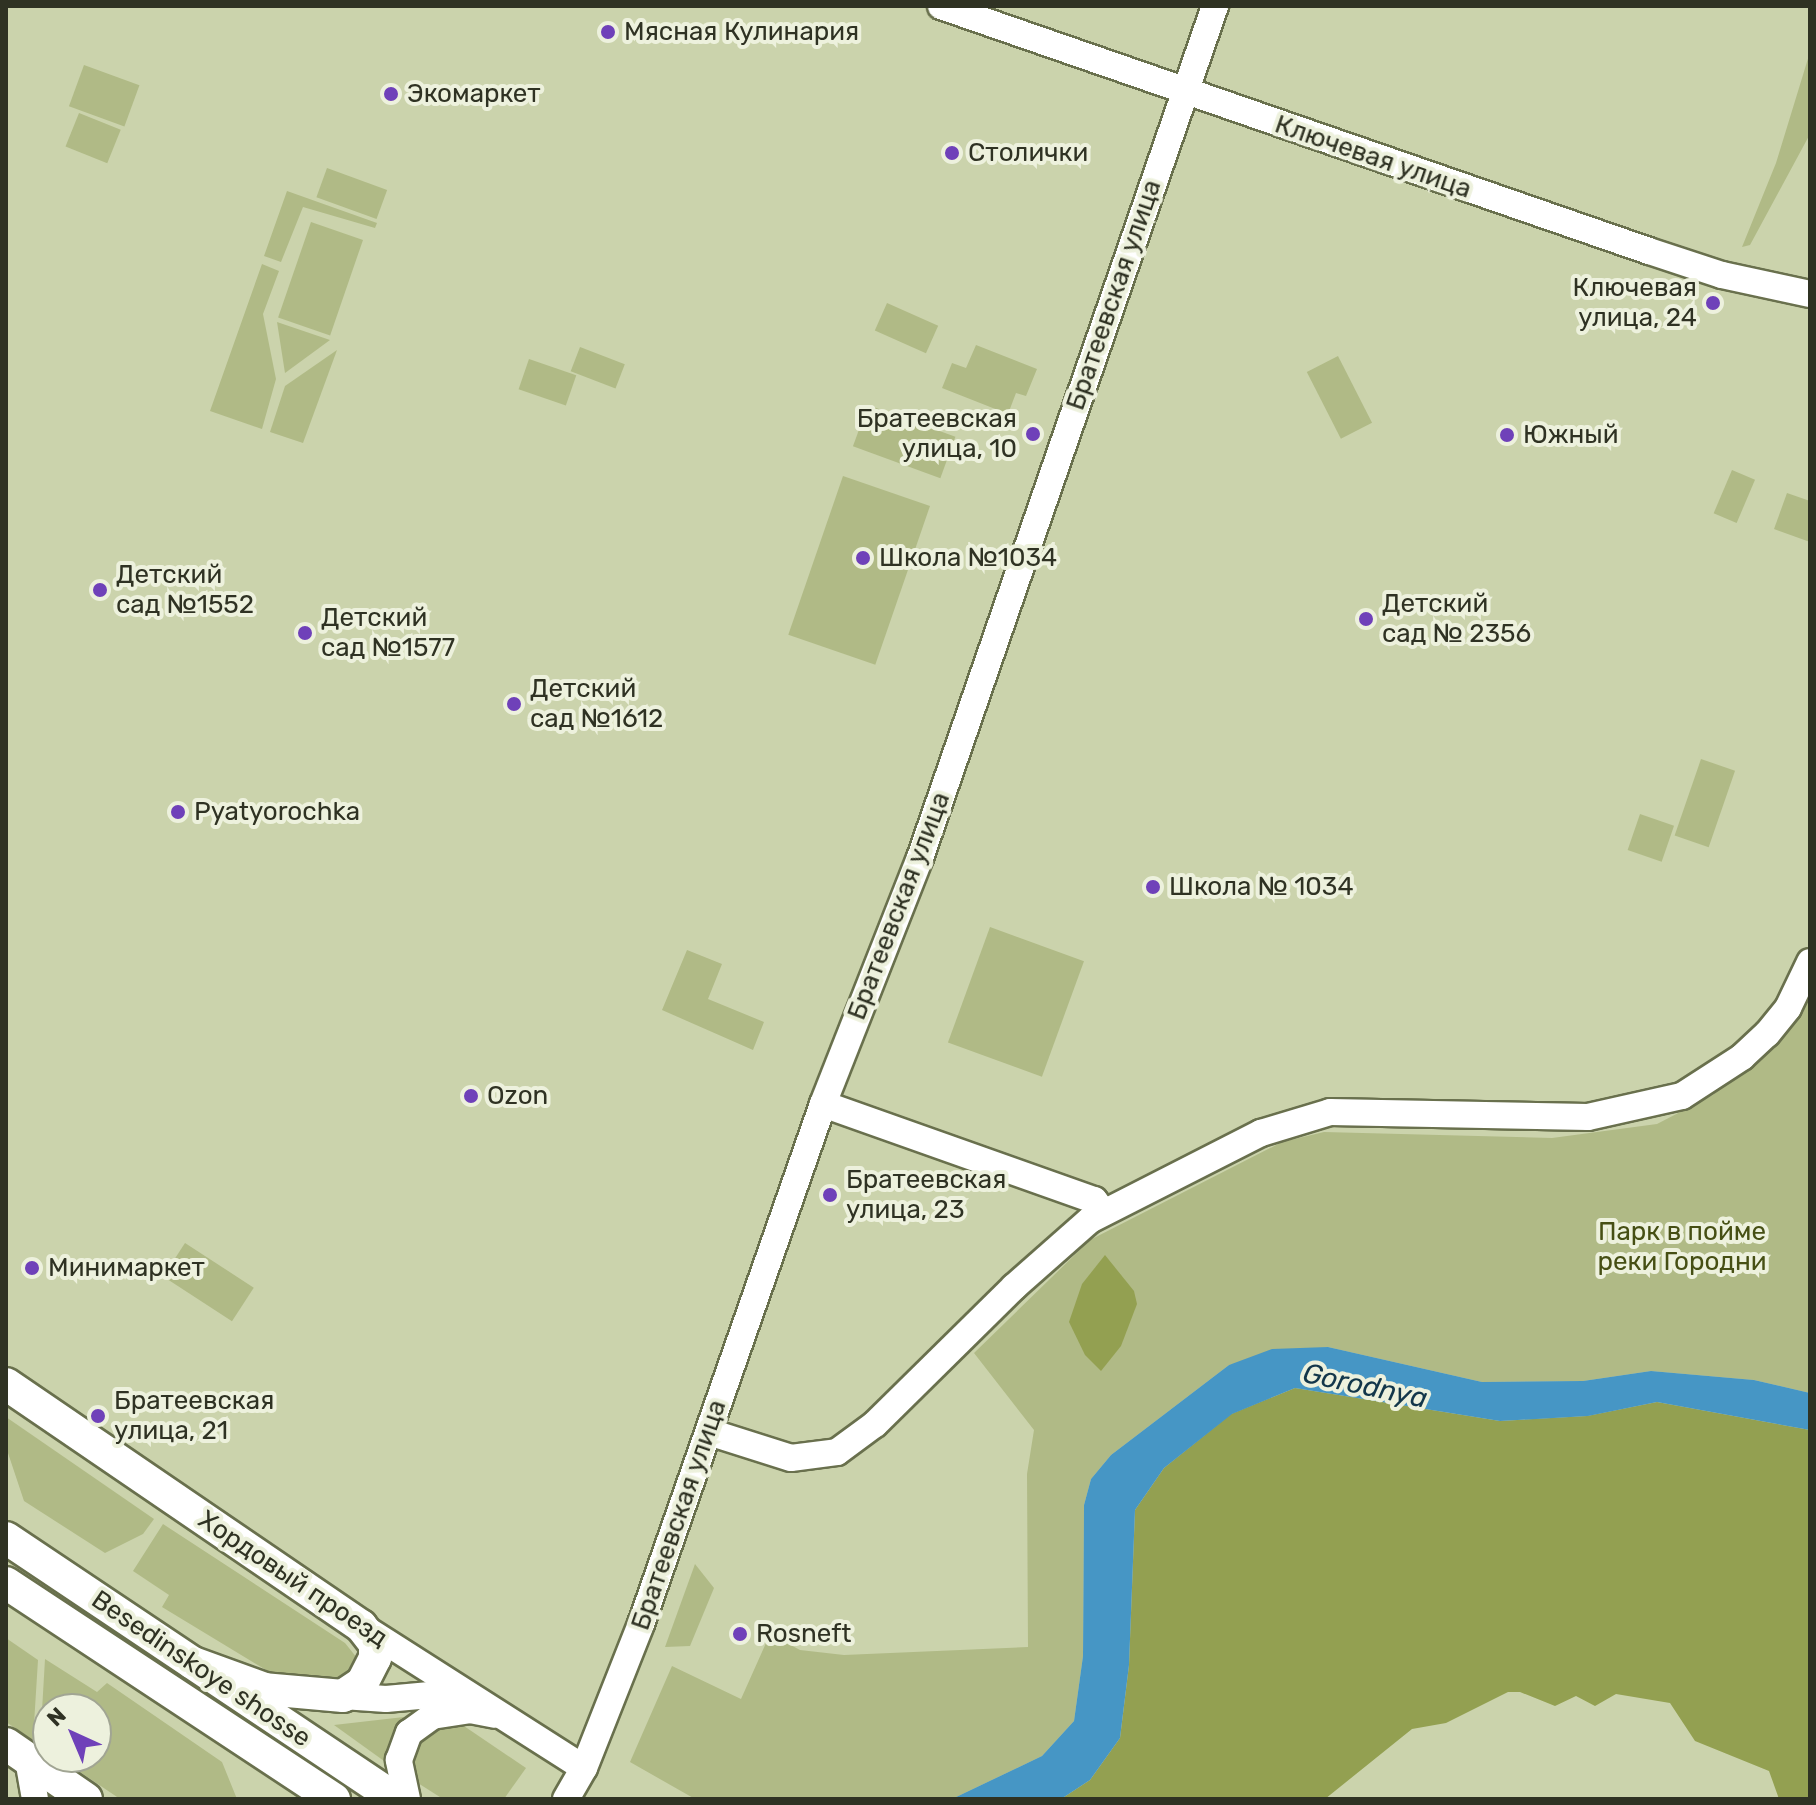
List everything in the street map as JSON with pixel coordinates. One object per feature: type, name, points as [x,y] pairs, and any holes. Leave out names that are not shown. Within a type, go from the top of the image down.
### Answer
[{"type":"main road","name":"Хордовый проезд","points":[[6,1384],[361,1626]]},
{"type":"main road","name":"Besedinskoye shosse","points":[[6,1538],[396,1799]]},
{"type":"main road","name":"Besedinskoye shosse","points":[[6,1583],[334,1799]]},
{"type":"main road","points":[[193,1663],[265,1689],[343,1696],[362,1683],[375,1658],[375,1644],[361,1626]]},
{"type":"main road","points":[[17,1751],[86,1799]]},
{"type":"street","name":"Ключевая улица","points":[[941,6],[1711,271],[1810,294]]},
{"type":"street","name":"Братеевская улица","points":[[566,1799],[584,1768],[709,1432],[823,1104],[920,858],[1215,6]]},
{"type":"street","points":[[709,1432],[791,1458],[837,1452],[875,1424],[1059,1244],[1103,1211],[1261,1133],[1330,1112],[1588,1117],[1682,1096],[1719,1074],[1767,1034],[1788,1008],[1810,962]]},
{"type":"street","points":[[823,1104],[1094,1200],[1103,1211]]},
{"type":"street","name":"Хордовый проезд","points":[[361,1626],[584,1768]]},
{"type":"street","points":[[343,1696],[386,1699],[463,1692]]},
{"type":"street","points":[[407,1799],[399,1760],[402,1744],[418,1723],[432,1716],[470,1710],[498,1715]]},
{"type":"street","points":[[17,1751],[35,1799]]},
{"type":"green space","points":[[1810,52],[1810,134],[1750,245],[1742,247],[1776,163]]},
{"type":"green space","points":[[84,65],[139,85],[124,127],[69,106]]},
{"type":"green space","points":[[79,113],[121,130],[107,163],[66,146]]},
{"type":"green space","points":[[327,168],[387,190],[377,219],[316,197]]},
{"type":"green space","points":[[287,191],[377,223],[375,228],[303,207],[281,262],[264,256]]},
{"type":"green space","points":[[311,222],[363,240],[330,335],[278,317]]},
{"type":"green space","points":[[262,264],[279,271],[263,314],[276,379],[262,429],[210,411]]},
{"type":"green space","points":[[887,303],[938,326],[926,353],[875,330]]},
{"type":"green space","points":[[277,322],[330,340],[285,373]]},
{"type":"green space","points":[[976,345],[1037,369],[1026,396],[1016,393],[1008,414],[942,388],[952,363],[966,368]]},
{"type":"green space","points":[[580,347],[625,364],[615,388],[571,371]]},
{"type":"green space","points":[[337,350],[303,443],[270,432],[285,386]]},
{"type":"green space","points":[[1338,356],[1372,423],[1341,439],[1307,372]]},
{"type":"green space","points":[[529,359],[576,375],[566,406],[519,389]]},
{"type":"green space","points":[[868,405],[955,437],[940,478],[853,446]]},
{"type":"green space","points":[[1732,470],[1755,480],[1737,523],[1714,513]]},
{"type":"green space","points":[[843,476],[930,506],[875,665],[788,635]]},
{"type":"green space","points":[[1787,493],[1810,501],[1810,542],[1774,529]]},
{"type":"green space","points":[[1701,759],[1735,771],[1709,847],[1675,836]]},
{"type":"green space","points":[[1640,814],[1674,826],[1662,862],[1628,850]]},
{"type":"green space","points":[[990,927],[1084,961],[1042,1077],[948,1043]]},
{"type":"green space","points":[[687,950],[722,964],[708,999],[764,1022],[753,1050],[662,1010]]},
{"type":"green space","name":"Парк в пойме реки Городни","points":[[1810,997],[1810,1393],[1754,1380],[1651,1371],[1583,1381],[1482,1382],[1328,1347],[1229,1365],[1111,1455],[1091,1479],[1084,1505],[1083,1656],[1074,1721],[1042,1756],[952,1799],[695,1799],[630,1762],[672,1666],[741,1699],[770,1634],[800,1650],[844,1655],[1028,1647],[1027,1474],[1034,1430],[974,1353],[1090,1240],[1282,1142],[1324,1132],[1552,1138],[1657,1124],[1713,1095],[1762,1054]]},
{"type":"green space","points":[[185,1243],[254,1288],[232,1321],[163,1277]]},
{"type":"green space","points":[[1105,1255],[1134,1291],[1137,1304],[1121,1346],[1101,1371],[1085,1355],[1069,1322],[1082,1284]]},
{"type":"green space","points":[[1295,1388],[1500,1421],[1587,1416],[1657,1402],[1810,1430],[1810,1799],[1779,1799],[1769,1771],[1695,1741],[1670,1703],[1616,1694],[1595,1706],[1576,1696],[1555,1706],[1520,1692],[1508,1692],[1446,1723],[1412,1729],[1325,1799],[1061,1799],[1090,1780],[1120,1738],[1129,1665],[1135,1510],[1164,1468],[1231,1414]]},
{"type":"green space","points":[[6,1417],[154,1519],[143,1534],[105,1553],[24,1501],[6,1447]]},
{"type":"green space","points":[[163,1524],[345,1643],[357,1658],[354,1667],[334,1682],[271,1673],[162,1607],[169,1595],[133,1571]]},
{"type":"green space","points":[[695,1564],[714,1588],[690,1646],[665,1647]]},
{"type":"green space","points":[[6,1638],[38,1660],[36,1693],[32,1693],[32,1739],[6,1722]]},
{"type":"green space","points":[[45,1659],[97,1692],[107,1683],[222,1762],[237,1799],[120,1799],[82,1773],[112,1773],[112,1693],[43,1693]]},
{"type":"green space","points":[[404,1717],[391,1766],[334,1725]]},
{"type":"green space","points":[[461,1724],[526,1768],[504,1799],[443,1799],[410,1778],[415,1739],[439,1726]]},
{"type":"water","name":"Gorodnya","points":[[1328,1347],[1482,1382],[1583,1381],[1651,1371],[1754,1380],[1810,1393],[1810,1430],[1657,1402],[1588,1416],[1500,1421],[1295,1388],[1232,1414],[1164,1468],[1135,1510],[1129,1665],[1120,1738],[1090,1780],[1061,1799],[952,1799],[1042,1756],[1074,1721],[1083,1656],[1084,1505],[1091,1479],[1111,1455],[1229,1365],[1272,1349]]},
{"type":"place","name":"Мясная Кулинария","points":[[608,32]]},
{"type":"place","name":"Экомаркет","points":[[391,94]]},
{"type":"place","name":"Столички","points":[[952,153]]},
{"type":"place","name":"Ключевая улица, 24","points":[[1713,303]]},
{"type":"place","name":"Братеевская улица, 10","points":[[1033,434]]},
{"type":"place","name":"Южный","points":[[1507,435]]},
{"type":"place","name":"Школа №1034","points":[[863,558]]},
{"type":"place","name":"Детский сад №1552","points":[[100,590]]},
{"type":"place","name":"Детский сад № 2356","points":[[1366,619]]},
{"type":"place","name":"Детский сад №1577","points":[[305,633]]},
{"type":"place","name":"Детский сад №1612","points":[[514,704]]},
{"type":"place","name":"Pyatyorochka","points":[[178,812]]},
{"type":"place","name":"Школа № 1034","points":[[1153,887]]},
{"type":"place","name":"Ozon","points":[[471,1096]]},
{"type":"place","name":"Братеевская улица, 23","points":[[830,1195]]},
{"type":"place","name":"Минимаркет","points":[[32,1268]]},
{"type":"place","name":"Братеевская улица, 21","points":[[98,1416]]},
{"type":"place","name":"Rosneft","points":[[740,1634]]}]
